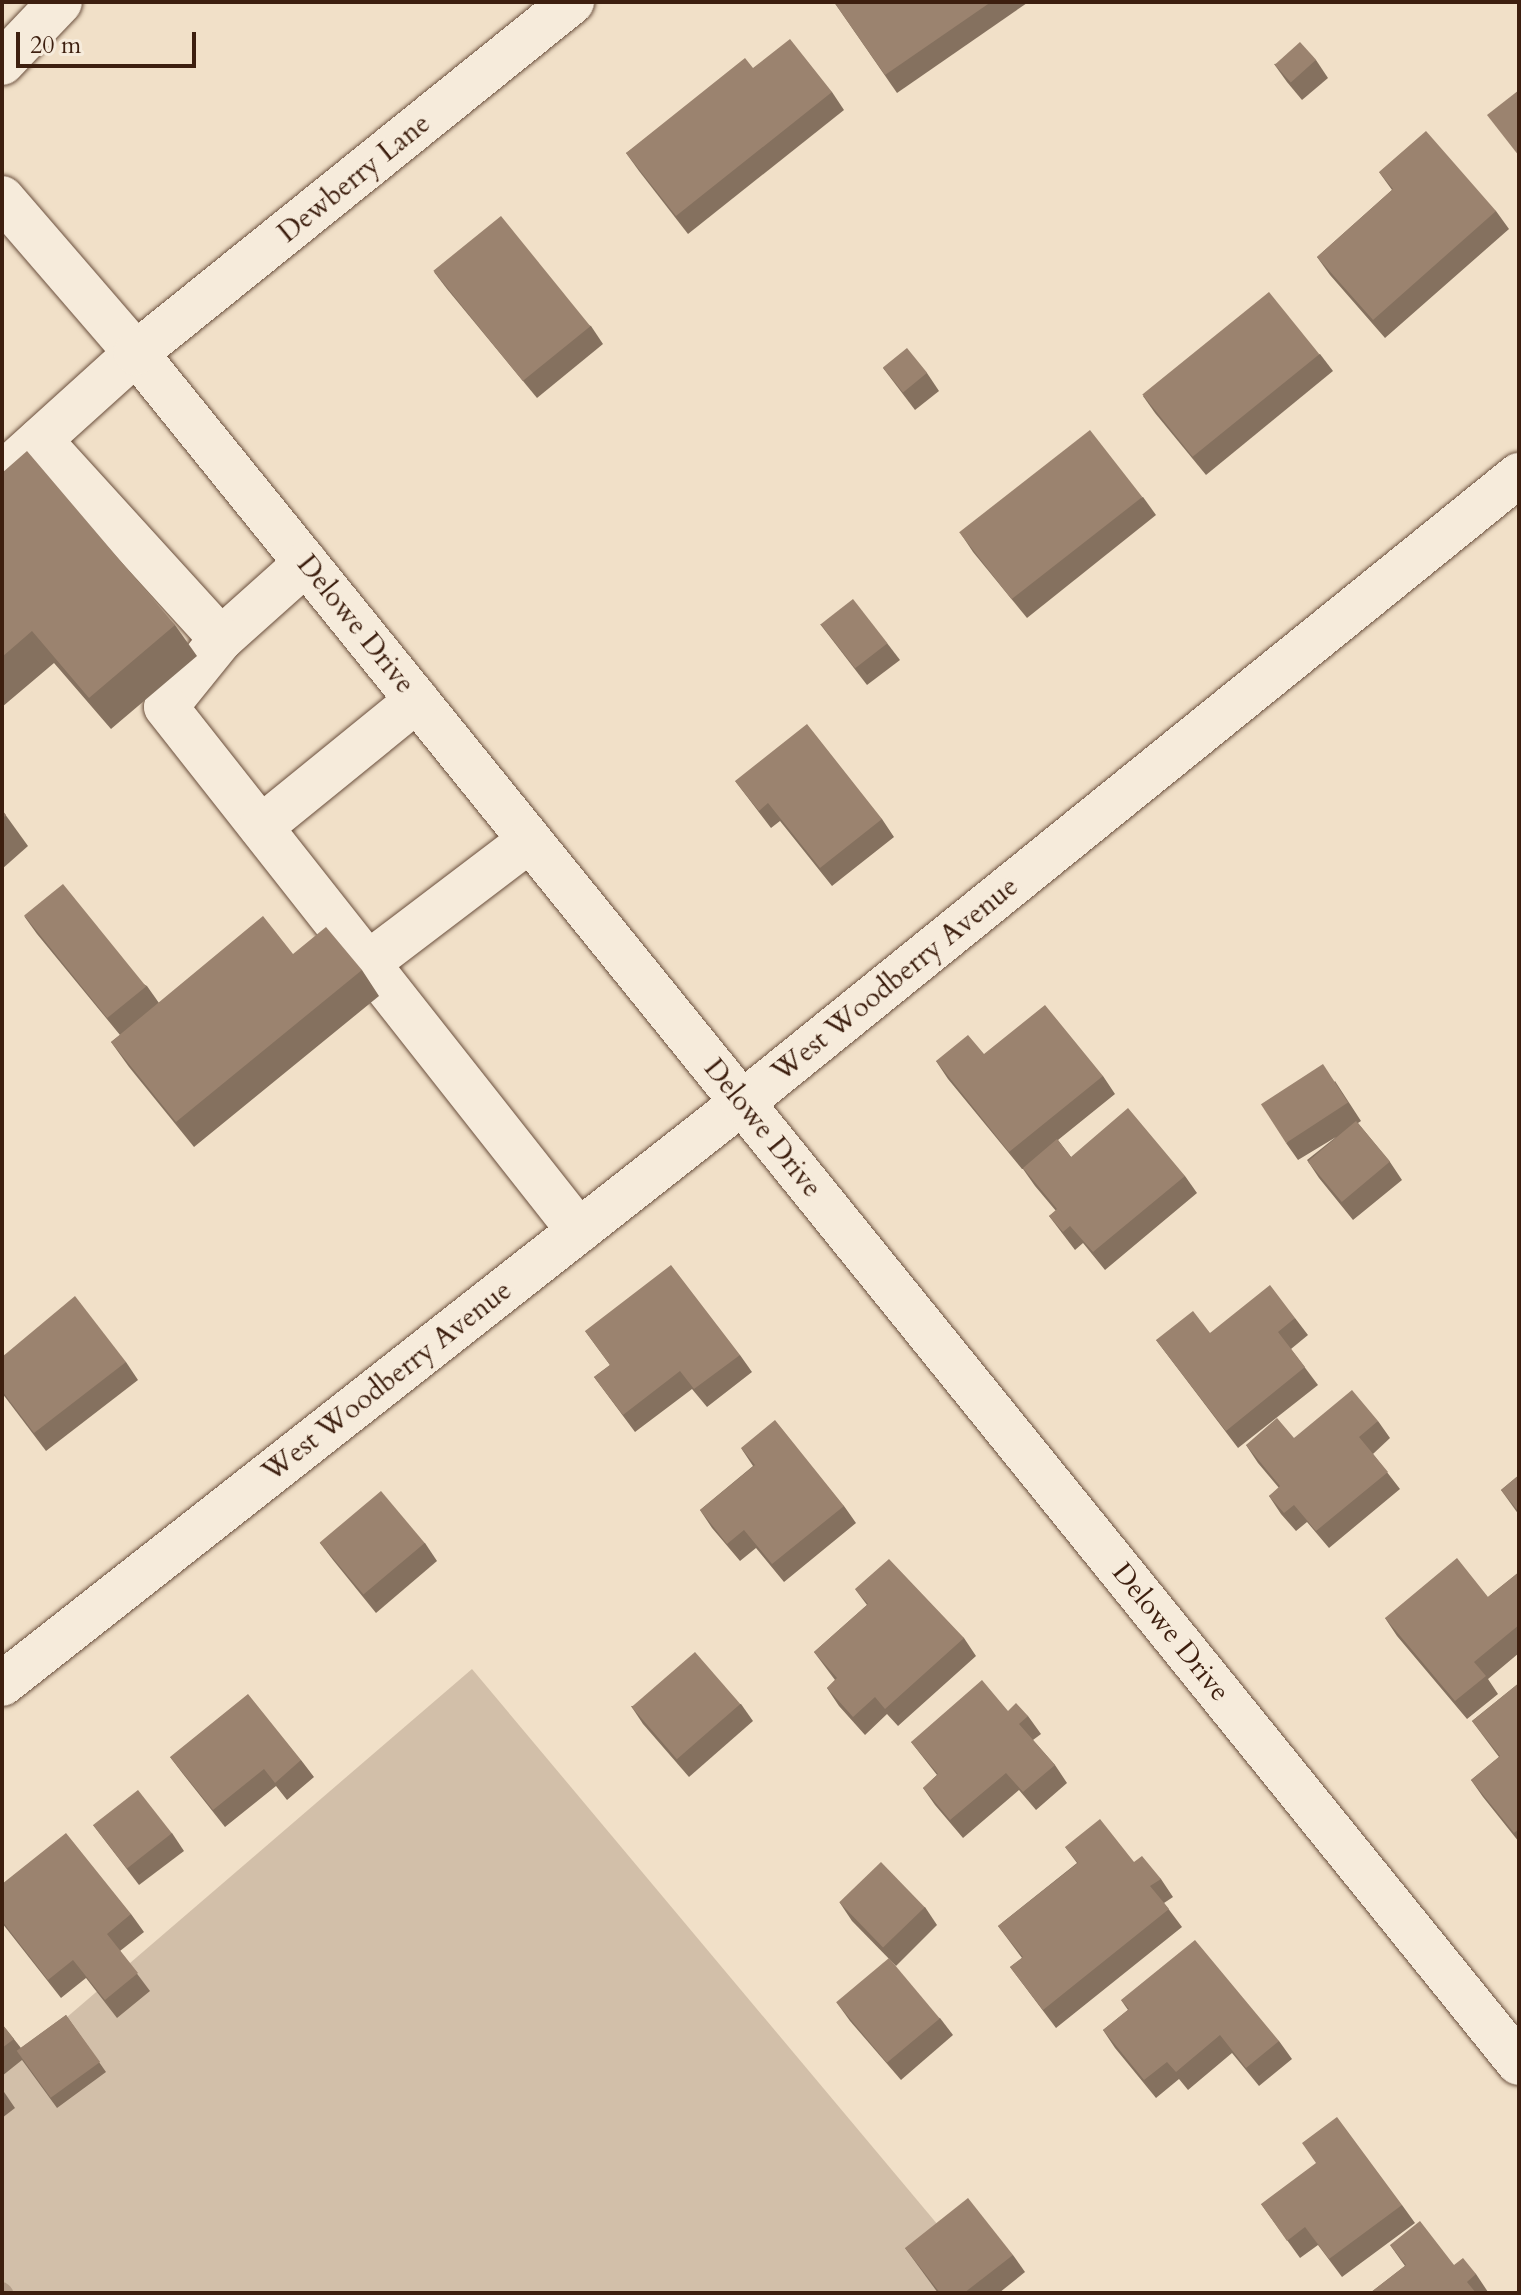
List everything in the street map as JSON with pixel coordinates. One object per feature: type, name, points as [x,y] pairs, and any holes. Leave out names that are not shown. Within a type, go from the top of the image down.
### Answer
[{"type":"street","points":[[2,63],[60,2]]},
{"type":"street","name":"Dewberry Lane","points":[[2,474],[136,353],[572,2]]},
{"type":"street","name":"Delowe Drive","points":[[2,198],[136,353],[1519,2063]]},
{"type":"street","points":[[40,440],[221,639]]},
{"type":"street","name":"West Woodberry Avenue","points":[[2,1684],[743,1102],[1519,475]]},
{"type":"street","points":[[306,563],[221,639],[166,707],[579,1231]]},
{"type":"street","points":[[261,827],[417,700]]},
{"type":"street","points":[[368,963],[530,840]]},
{"type":"shaded area","points":[[472,1669],[995,2293],[2,2293],[2,2073]]},
{"type":"building","points":[[834,2],[991,2],[885,75]]},
{"type":"building","points":[[790,39],[832,92],[676,216],[626,153],[745,58],[753,68]]},
{"type":"building","points":[[1300,42],[1316,60],[1291,83],[1275,65]]},
{"type":"building","points":[[1519,90],[1519,156],[1487,115]]},
{"type":"building","points":[[1426,131],[1496,211],[1373,320],[1317,257],[1393,189],[1379,172]]},
{"type":"building","points":[[501,216],[590,326],[523,381],[433,271]]},
{"type":"building","points":[[1269,292],[1319,354],[1193,457],[1142,395]]},
{"type":"building","points":[[907,348],[927,373],[903,392],[883,368]]},
{"type":"building","points":[[1090,430],[1142,497],[1012,599],[959,532]]},
{"type":"building","points":[[27,451],[175,625],[89,698],[32,631],[2,657],[2,473]]},
{"type":"building","points":[[853,599],[887,643],[855,668],[821,624]]},
{"type":"building","points":[[807,724],[882,819],[820,868],[768,803],[759,811],[735,781]]},
{"type":"building","points":[[63,884],[146,987],[107,1018],[24,915]]},
{"type":"building","points":[[263,916],[293,954],[326,927],[362,970],[176,1122],[111,1042]]},
{"type":"building","points":[[1045,1005],[1103,1076],[1009,1152],[936,1061],[968,1035],[984,1054]]},
{"type":"building","points":[[1323,1064],[1348,1103],[1286,1143],[1261,1104]]},
{"type":"building","points":[[1128,1108],[1185,1176],[1093,1252],[1070,1226],[1063,1232],[1049,1216],[1057,1209],[1023,1168],[1057,1139],[1071,1157]]},
{"type":"building","points":[[1356,1121],[1390,1162],[1342,1202],[1308,1161]]},
{"type":"building","points":[[671,1265],[740,1355],[694,1389],[680,1371],[623,1415],[594,1377],[610,1365],[585,1331]]},
{"type":"building","points":[[1270,1285],[1295,1318],[1278,1332],[1305,1367],[1226,1431],[1156,1340],[1193,1311],[1210,1333]]},
{"type":"building","points":[[75,1296],[126,1362],[34,1433],[2,1391],[2,1357]]},
{"type":"building","points":[[1352,1390],[1378,1421],[1359,1437],[1388,1472],[1316,1531],[1294,1505],[1284,1513],[1269,1496],[1280,1486],[1246,1445],[1277,1418],[1294,1438]]},
{"type":"building","points":[[775,1420],[844,1506],[772,1564],[744,1530],[727,1544],[700,1510],[755,1465],[741,1448]]},
{"type":"building","points":[[1519,1475],[1519,1510],[1518,1511],[1501,1490]]},
{"type":"building","points":[[381,1491],[425,1543],[363,1595],[320,1542]]},
{"type":"building","points":[[1457,1558],[1488,1597],[1519,1572],[1519,1625],[1474,1662],[1486,1676],[1455,1701],[1385,1618]]},
{"type":"building","points":[[889,1559],[964,1638],[885,1709],[875,1697],[853,1717],[827,1688],[837,1678],[814,1652],[868,1604],[855,1589]]},
{"type":"building","points":[[695,1652],[740,1704],[677,1759],[632,1707]]},
{"type":"building","points":[[982,1680],[1008,1711],[1016,1703],[1028,1716],[1019,1724],[1055,1765],[1023,1792],[1006,1773],[950,1820],[923,1788],[938,1774],[911,1742]]},
{"type":"building","points":[[1519,1683],[1519,1829],[1514,1833],[1471,1780],[1500,1756],[1472,1721]]},
{"type":"building","points":[[248,1694],[301,1760],[275,1783],[264,1769],[213,1810],[170,1757]]},
{"type":"building","points":[[138,1790],[172,1833],[127,1868],[93,1825]]},
{"type":"building","points":[[1100,1819],[1134,1862],[1142,1856],[1161,1879],[1150,1886],[1169,1909],[1043,2010],[1010,1967],[1023,1957],[998,1926],[1078,1863],[1065,1847]]},
{"type":"building","points":[[66,1833],[131,1914],[107,1934],[138,1973],[105,2000],[73,1960],[48,1980],[2,1921],[2,1884]]},
{"type":"building","points":[[881,1862],[925,1907],[883,1948],[839,1902]]},
{"type":"building","points":[[1195,1940],[1279,2041],[1246,2068],[1220,2035],[1176,2072],[1167,2062],[1144,2080],[1103,2030],[1129,2009],[1121,2000]]},
{"type":"building","points":[[889,1958],[940,2019],[887,2063],[836,2002]]},
{"type":"building","points":[[66,2015],[100,2062],[51,2098],[17,2051]]},
{"type":"building","points":[[2,2024],[14,2039],[2,2048]]},
{"type":"building","points":[[1337,2117],[1402,2205],[1329,2259],[1305,2227],[1287,2241],[1261,2204],[1316,2163],[1302,2143]]},
{"type":"building","points":[[968,2198],[1013,2255],[964,2293],[940,2293],[905,2248]]},
{"type":"building","points":[[1420,2221],[1454,2265],[1463,2258],[1476,2274],[1467,2282],[1476,2293],[1370,2293],[1406,2265],[1390,2245]]}]
